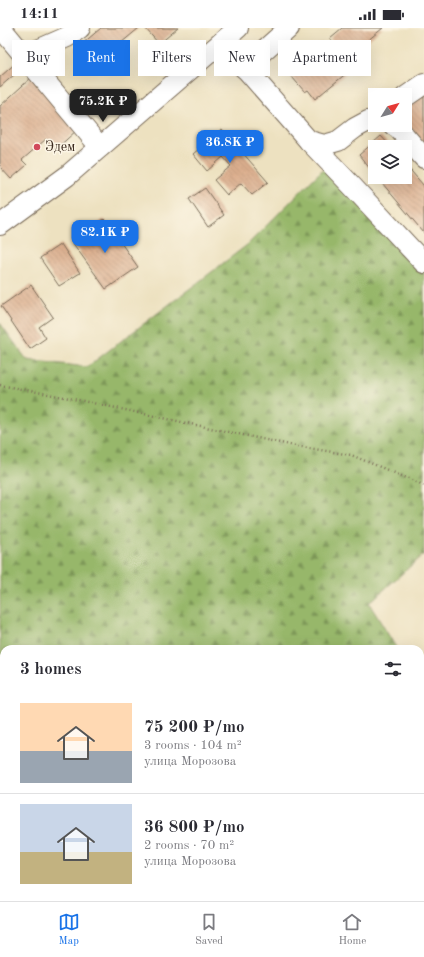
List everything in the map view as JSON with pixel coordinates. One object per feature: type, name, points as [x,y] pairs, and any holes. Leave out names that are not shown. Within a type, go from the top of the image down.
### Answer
[{"type":"street","points":[[1,28],[12,41]]},
{"type":"street","points":[[60,40],[80,28]]},
{"type":"street","points":[[224,40],[238,28]]},
{"type":"street","points":[[270,45],[289,28]]},
{"type":"street","points":[[2,218],[67,176],[214,49]]},
{"type":"street","points":[[41,76],[100,147]]},
{"type":"street","points":[[251,76],[309,141],[424,264]]},
{"type":"street","points":[[412,92],[424,84]]},
{"type":"street","points":[[309,141],[324,145],[338,141],[355,128],[368,121]]},
{"type":"street","points":[[401,132],[424,158]]},
{"type":"path","points":[[0,385],[69,398],[290,445],[351,455],[424,486]]},
{"type":"green space","points":[[324,168],[424,261],[424,554],[369,603],[395,645],[0,645],[0,323],[27,360],[87,367],[247,245]]},
{"type":"building","points":[[101,28],[139,28],[125,40],[87,40]]},
{"type":"building","points":[[145,28],[178,28],[164,40],[156,40]]},
{"type":"building","points":[[342,28],[383,28],[368,40],[331,40],[330,38]]},
{"type":"building","points":[[12,66],[13,76],[0,87],[0,77]]},
{"type":"building","points":[[291,76],[343,76],[315,99],[308,90],[305,92]]},
{"type":"building","points":[[32,77],[78,129],[55,150],[46,139],[22,160],[27,165],[11,179],[0,167],[0,106]]},
{"type":"building","points":[[424,94],[424,141],[422,142],[412,130],[412,105]]},
{"type":"building","points":[[222,129],[268,182],[252,195],[241,183],[227,195],[214,180],[231,166],[223,157],[207,171],[193,154]]},
{"type":"building","points":[[381,136],[385,140],[376,140]]},
{"type":"building","points":[[368,147],[368,166],[359,155]]},
{"type":"building","points":[[412,172],[424,186],[424,233],[383,184],[412,184]]},
{"type":"building","points":[[205,188],[224,215],[208,227],[189,199]]},
{"type":"building","points":[[104,219],[138,267],[106,289],[72,242]]},
{"type":"building","points":[[61,244],[80,273],[59,286],[40,258]]},
{"type":"building","points":[[31,285],[53,317],[39,327],[46,338],[30,349],[1,306]]},
{"type":"place","name":"Эдем","points":[[37,147]]}]
